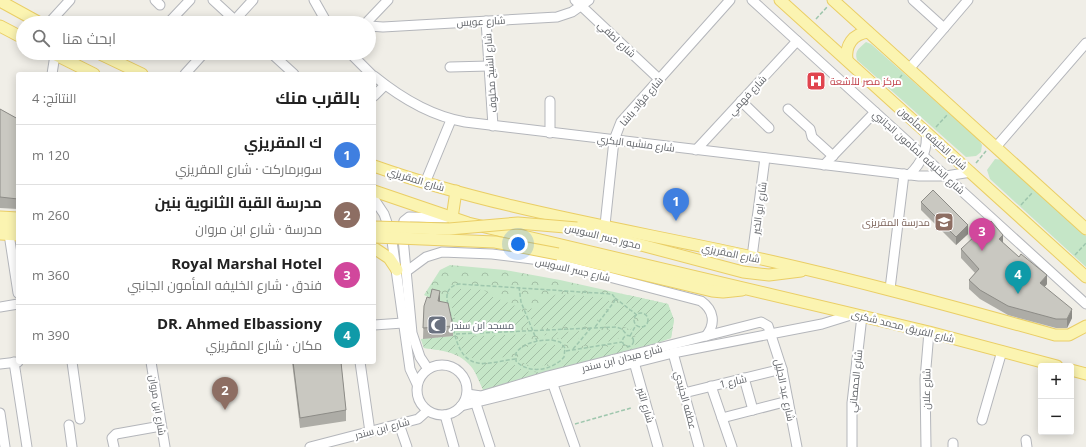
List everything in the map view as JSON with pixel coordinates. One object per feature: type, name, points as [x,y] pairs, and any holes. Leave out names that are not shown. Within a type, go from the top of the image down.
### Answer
[{"type":"main road","name":"شارع الخليفه المأمون","points":[[780,0],[1086,277]]},
{"type":"main road","points":[[0,1],[27,16]]},
{"type":"main road","points":[[831,3],[868,32],[1086,229]]},
{"type":"main road","points":[[0,26],[16,34]]},
{"type":"main road","points":[[848,60],[847,50],[850,41],[858,34],[868,32]]},
{"type":"main road","points":[[65,60],[90,72]]},
{"type":"main road","points":[[113,60],[138,72]]},
{"type":"main road","name":"شارع المقريزي","points":[[376,167],[425,183],[524,208],[752,257],[890,289],[1055,335],[1069,335],[1086,326]]},
{"type":"main road","points":[[452,218],[456,191]]},
{"type":"main road","points":[[376,192],[452,218],[749,289]]},
{"type":"main road","points":[[0,214],[16,214]]},
{"type":"main road","points":[[0,217],[16,218]]},
{"type":"main road","name":"محور جسر السويس","points":[[376,227],[449,229],[525,224],[577,228],[743,272],[769,275],[805,270]]},
{"type":"main road","points":[[0,226],[16,227]]},
{"type":"main road","points":[[376,237],[495,242],[558,254],[712,291],[734,292],[749,289]]},
{"type":"main road","points":[[376,249],[389,258],[402,270]]},
{"type":"main road","name":"شارع الفريق محمد شكرى","points":[[749,289],[929,332],[1047,363]]},
{"type":"main road","points":[[1074,371],[1086,374]]},
{"type":"street","points":[[55,16],[70,0]]},
{"type":"street","points":[[175,16],[190,0]]},
{"type":"street","points":[[213,0],[229,16]]},
{"type":"street","points":[[240,16],[253,0]]},
{"type":"street","points":[[314,0],[323,16]]},
{"type":"street","points":[[373,16],[388,0]]},
{"type":"street","name":"شارع عويس","points":[[376,26],[557,17],[567,14],[578,3],[589,0]]},
{"type":"street","name":"شارع فؤاد باشا","points":[[605,225],[614,140],[618,128],[625,117],[730,0]]},
{"type":"street","name":"شارع الخليفه المأمون الجانبي","points":[[752,0],[1086,304]]},
{"type":"street","points":[[913,0],[944,28]]},
{"type":"street","points":[[909,69],[968,0]]},
{"type":"street","name":"شارع لطفي","points":[[578,3],[659,79]]},
{"type":"street","name":"شارع الشيخ مخلوف","points":[[486,21],[493,126]]},
{"type":"street","name":"شارع فهمي","points":[[696,150],[797,41]]},
{"type":"street","points":[[994,145],[1086,43]]},
{"type":"street","points":[[52,72],[53,60]]},
{"type":"street","points":[[187,72],[198,60]]},
{"type":"street","points":[[279,60],[292,72]]},
{"type":"street","points":[[357,60],[369,72]]},
{"type":"street","points":[[450,67],[489,66]]},
{"type":"street","name":"شارع منشيه البكري","points":[[376,78],[416,105],[451,120],[906,175],[946,176],[970,171]]},
{"type":"street","points":[[376,94],[385,85]]},
{"type":"street","points":[[550,101],[550,132]]},
{"type":"street","points":[[741,101],[770,128]]},
{"type":"street","points":[[788,109],[810,129],[812,136],[833,156]]},
{"type":"street","points":[[824,165],[875,112]]},
{"type":"street","points":[[425,183],[451,120]]},
{"type":"street","points":[[890,289],[906,175],[918,166],[924,156],[928,133]]},
{"type":"street","name":"شارع ابو الخير","points":[[752,257],[766,158]]},
{"type":"street","points":[[376,203],[388,224],[402,270],[413,337],[420,357],[428,369]]},
{"type":"street","points":[[388,224],[395,219],[404,221],[412,217],[452,218]]},
{"type":"street","points":[[404,221],[402,228],[403,323],[410,369],[417,384]]},
{"type":"street","points":[[9,234],[16,280]]},
{"type":"street","name":"شارع جسر السويس","points":[[402,270],[426,257],[442,252],[492,254],[548,261],[701,301],[710,310],[713,318],[712,328],[706,336]]},
{"type":"street","points":[[0,307],[16,304]]},
{"type":"street","name":"شارع ميدان ابن سندر","points":[[467,394],[481,396],[674,353],[831,322],[858,315]]},
{"type":"street","name":"شارع الحمصاني","points":[[852,447],[852,403],[858,315]]},
{"type":"street","name":"شارع ميدان ابن سندر","points":[[462,406],[476,404],[551,380],[761,322],[768,326],[770,333]]},
{"type":"street","points":[[376,325],[403,323]]},
{"type":"street","name":"شارع علان","points":[[926,447],[925,379],[929,332]]},
{"type":"street","name":"شارع عبد الجليل","points":[[770,333],[782,369],[797,447]]},
{"type":"street","points":[[982,420],[1002,351]]},
{"type":"street","name":"عطفه الجنيدي","points":[[674,353],[699,447]]},
{"type":"street","points":[[0,364],[16,362]]},
{"type":"street","name":"شارع التبر","points":[[634,362],[658,447]]},
{"type":"street","points":[[16,364],[26,447]]},
{"type":"street","points":[[72,364],[80,419]]},
{"type":"street","name":"شارع ابن مروان","points":[[151,364],[163,447]]},
{"type":"street","points":[[360,364],[370,432]]},
{"type":"street","points":[[434,366],[447,366],[458,371],[466,382],[467,394],[462,406],[452,414],[433,414],[427,411],[419,402],[417,384],[421,375],[428,369],[434,366]]},
{"type":"street","name":"شارع 1","points":[[684,393],[782,369]]},
{"type":"street","points":[[744,378],[753,410]]},
{"type":"street","points":[[551,380],[575,447]]},
{"type":"street","points":[[712,386],[732,447]]},
{"type":"street","points":[[722,418],[788,401]]},
{"type":"street","points":[[476,404],[490,447]]},
{"type":"street","name":"شارع ابن سندر","points":[[310,447],[341,443],[370,432],[418,419],[427,411]]},
{"type":"street","points":[[0,413],[3,442]]},
{"type":"street","points":[[446,415],[454,447]]},
{"type":"street","points":[[399,424],[407,447]]},
{"type":"street","points":[[69,425],[72,447]]},
{"type":"street","points":[[113,442],[116,434],[161,426]]},
{"type":"path","points":[[809,26],[831,3]]},
{"type":"path","points":[[885,94],[909,69]]},
{"type":"path","points":[[928,133],[953,109]]},
{"type":"path","points":[[970,171],[994,145]]},
{"type":"path","points":[[1014,213],[1038,186]]},
{"type":"path","points":[[1069,261],[1086,243]]},
{"type":"path","points":[[515,359],[482,363],[474,362],[462,354],[446,300],[450,288],[459,284],[610,294],[637,315],[645,315],[648,322],[643,327],[636,326]]},
{"type":"path","points":[[519,287],[521,302],[537,341]]},
{"type":"path","points":[[595,327],[614,302],[615,298]]},
{"type":"path","points":[[630,336],[636,326],[634,320],[637,315]]},
{"type":"path","points":[[456,334],[595,327],[618,328],[622,329],[634,340],[631,346],[627,347],[622,342]]},
{"type":"path","points":[[573,349],[592,328]]},
{"type":"path","points":[[622,342],[623,338],[627,335]]},
{"type":"path","points":[[537,341],[558,342],[564,346],[566,351],[564,357],[558,362],[539,369],[525,368],[518,364],[515,359],[516,353],[520,348],[537,341]]},
{"type":"path","points":[[566,351],[622,342]]},
{"type":"path","points":[[568,426],[631,408]]},
{"type":"green space","points":[[866,42],[871,44],[979,140],[982,145],[981,152],[976,156],[966,157],[857,60],[857,51]]},
{"type":"green space","points":[[995,159],[1003,160],[1086,236],[1086,267],[990,179],[987,170]]},
{"type":"green space","points":[[450,265],[505,270],[560,280],[668,304],[674,320],[671,338],[545,374],[478,377],[468,363],[456,355],[449,352],[424,348],[421,339],[453,336],[432,299],[424,295],[440,270]]},
{"type":"green space","points":[[458,289],[483,290],[496,298],[514,305],[526,316],[529,328],[458,331],[451,303],[453,291]]},
{"type":"green space","points":[[557,294],[607,298],[611,304],[594,324],[535,329],[526,308],[536,309],[547,299]]},
{"type":"green space","points":[[628,295],[668,304],[674,320],[671,338],[644,348],[551,373],[550,371],[560,366],[573,352],[619,345],[627,350],[634,348],[637,340],[634,334],[637,327],[646,326],[649,320],[646,314],[635,312],[623,300]]},
{"type":"green space","points":[[619,303],[623,304],[635,315],[633,326],[630,330],[623,326],[601,324]]},
{"type":"green space","points":[[593,330],[619,330],[621,333],[617,340],[576,347]]},
{"type":"green space","points":[[581,331],[583,334],[571,346],[561,339],[543,335],[548,333]]},
{"type":"green space","points":[[531,334],[531,338],[512,349],[510,356],[485,360],[477,360],[465,354],[458,337]]},
{"type":"green space","points":[[454,336],[457,355],[446,351],[424,348],[421,339]]},
{"type":"green space","points":[[540,343],[553,344],[562,349],[562,354],[548,365],[542,366],[530,366],[519,360],[518,355],[525,348]]},
{"type":"green space","points":[[510,362],[524,371],[543,373],[484,392],[473,368],[477,365]]},
{"type":"building","points":[[0,109],[16,118],[16,199],[0,197]]},
{"type":"building","points":[[933,190],[968,225],[956,237],[921,202]]},
{"type":"building","points":[[991,221],[1003,235],[999,239],[1019,257],[1021,254],[1047,275],[1040,283],[1072,309],[1067,319],[1056,319],[1008,306],[980,290],[969,280],[979,269],[961,249]]},
{"type":"building","name":"مسجد ابن سندر","points":[[432,289],[440,291],[438,301],[448,303],[453,326],[423,328],[424,306],[427,297],[430,298]]},
{"type":"building","points":[[293,364],[341,364],[346,410],[300,418]]},
{"type":"place","name":"مركز مصر للأشعة","points":[[816,81]]},
{"type":"place","name":"ك المقريزي","points":[[676,221]]},
{"type":"place","name":"مدرسة المقريزى","points":[[944,222]]},
{"type":"place","name":"Royal Marshal Hotel","points":[[982,251]]},
{"type":"place","name":"DR. Ahmed Elbassiony","points":[[1018,294]]},
{"type":"place","name":"مسجد ابن سندر","points":[[437,325]]},
{"type":"place","name":"مدرسة القبة الثانوية بنين","points":[[225,410]]}]
